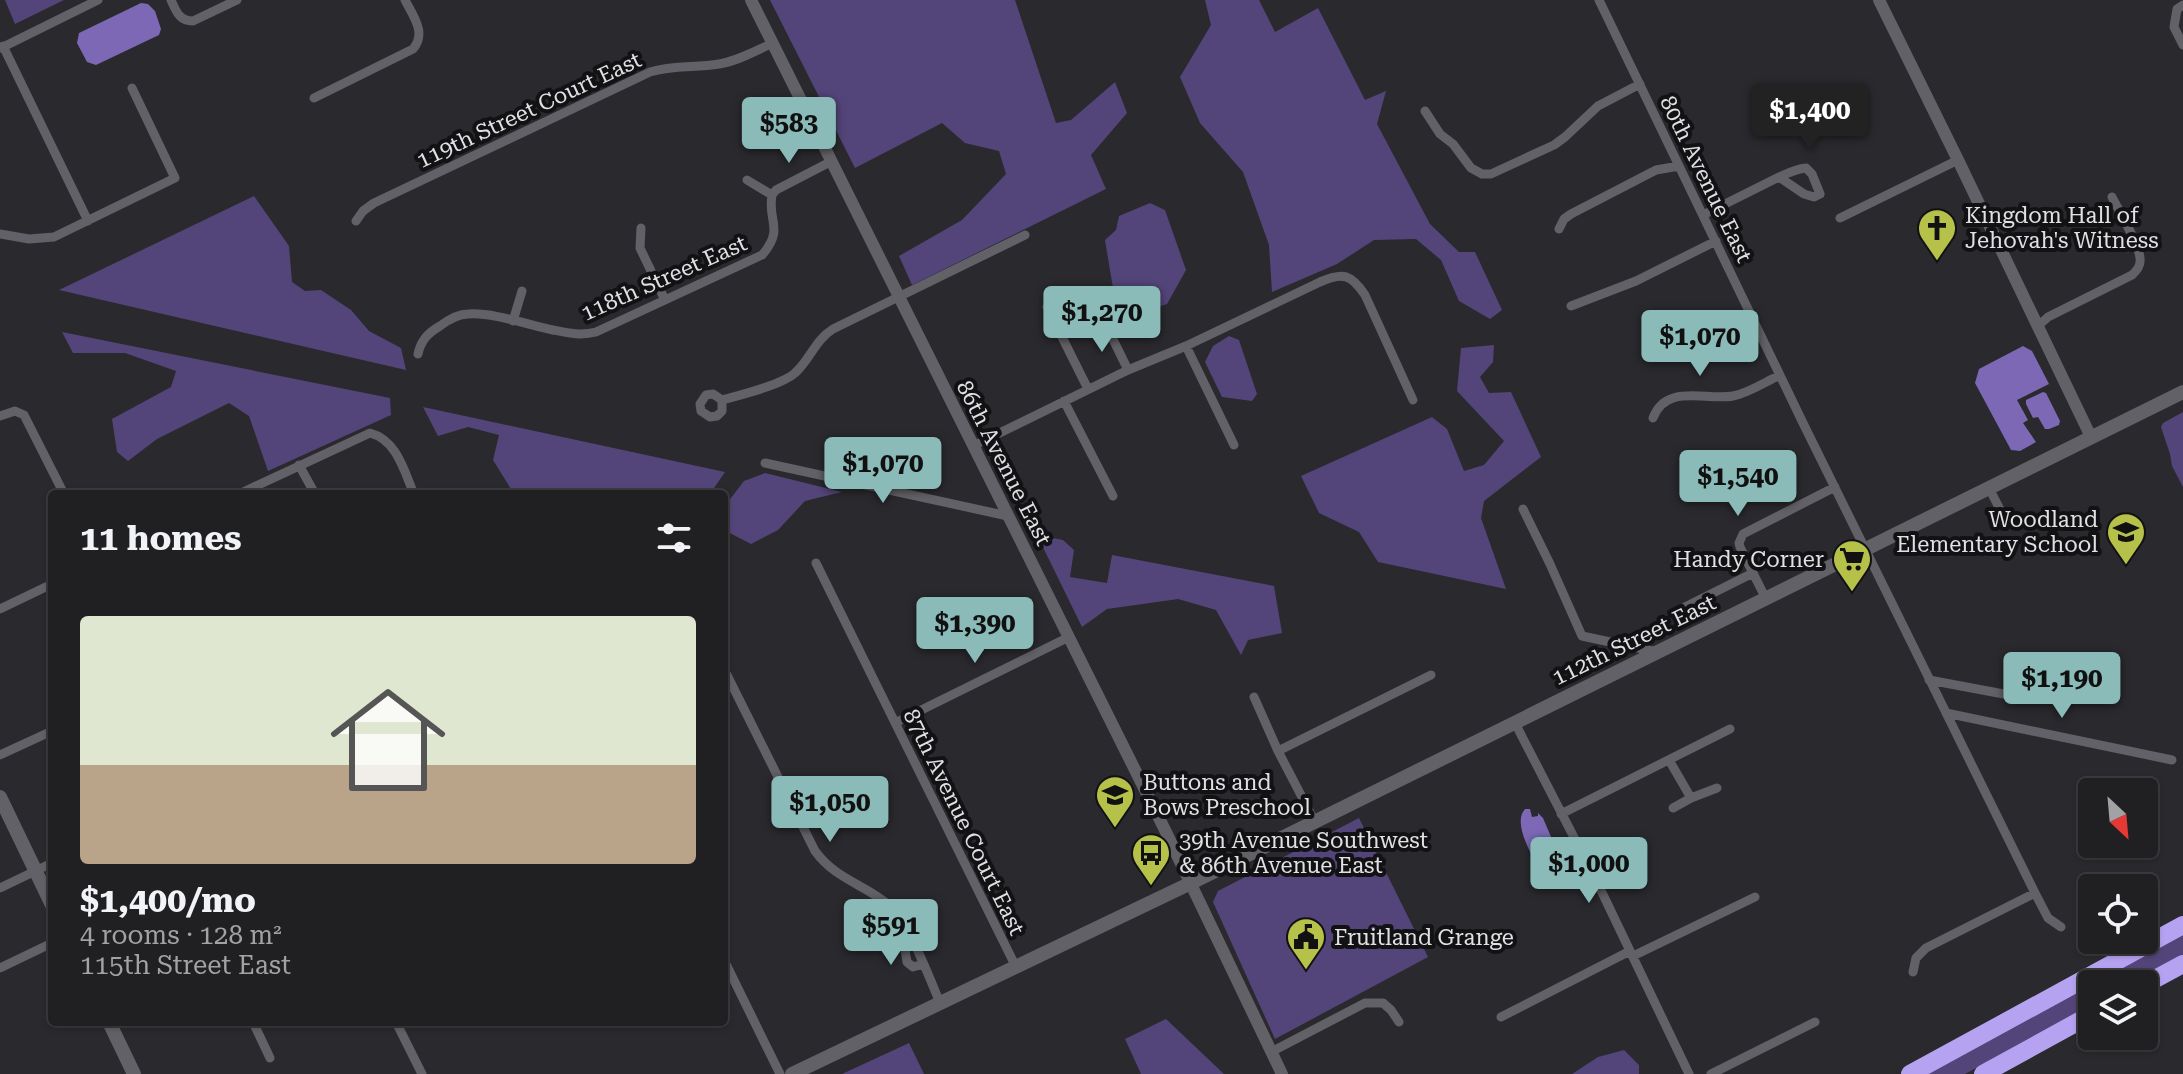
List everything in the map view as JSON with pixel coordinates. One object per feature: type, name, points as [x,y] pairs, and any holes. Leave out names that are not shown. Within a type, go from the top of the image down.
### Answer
[{"type":"highway","points":[[1910,1074],[2183,925]]},
{"type":"highway","points":[[2158,977],[2183,964]]},
{"type":"highway","points":[[1983,1074],[2078,1022]]},
{"type":"main road","name":"112th Street East","points":[[792,1074],[1191,883],[2183,392]]},
{"type":"main road","points":[[0,797],[48,897]]},
{"type":"main road","points":[[111,1026],[134,1074]]},
{"type":"street","points":[[88,221],[1,47],[98,0]]},
{"type":"street","points":[[171,0],[179,16],[185,20],[197,20],[237,0]]},
{"type":"street","points":[[314,98],[413,49],[420,40],[420,31],[405,0]]},
{"type":"street","name":"86th Avenue East","points":[[751,0],[1191,883],[1282,1074]]},
{"type":"street","name":"80th Avenue East","points":[[1599,0],[2035,893],[2048,918],[2061,927]]},
{"type":"street","points":[[1879,0],[2091,437]]},
{"type":"street","points":[[2183,5],[2177,9],[2174,27],[2183,45]]},
{"type":"street","name":"119th Street Court East","points":[[356,221],[374,203],[642,75],[665,67],[723,64],[773,43]]},
{"type":"street","points":[[1425,111],[1440,134],[1453,144],[1471,168],[1482,174],[1491,174],[1554,145],[1598,106],[1640,84]]},
{"type":"street","points":[[0,234],[42,239],[54,237],[175,178],[132,88]]},
{"type":"street","points":[[1840,218],[1958,160]]},
{"type":"street","points":[[747,180],[772,195],[832,161]]},
{"type":"street","points":[[1559,229],[1564,219],[1585,206],[1656,170],[1679,166]]},
{"type":"street","points":[[1703,215],[1779,177]]},
{"type":"street","name":"118th Street East","points":[[418,354],[426,336],[459,315],[473,314],[572,334],[596,332],[762,255],[775,230],[772,195]]},
{"type":"street","points":[[2038,326],[2048,317],[2132,275],[2140,262],[2138,251],[2112,197]]},
{"type":"street","points":[[641,228],[640,248],[665,300]]},
{"type":"street","points":[[722,400],[785,380],[797,372],[820,337],[826,333],[1025,235]]},
{"type":"street","points":[[1571,306],[1636,281],[1716,241]]},
{"type":"street","points":[[973,446],[1330,277],[1346,276],[1365,295],[1413,400]]},
{"type":"street","points":[[513,321],[522,291]]},
{"type":"street","points":[[1047,307],[1088,389]]},
{"type":"street","points":[[1106,325],[1128,370]]},
{"type":"street","points":[[1186,346],[1234,445]]},
{"type":"street","points":[[1653,418],[1661,404],[1674,398],[1697,395],[1730,397],[1780,375]]},
{"type":"street","points":[[1064,401],[1113,496]]},
{"type":"street","points":[[0,416],[15,411],[24,415],[62,490]]},
{"type":"street","points":[[247,490],[370,433],[386,440],[396,452],[412,490]]},
{"type":"street","points":[[765,463],[1008,516]]},
{"type":"street","points":[[299,465],[313,490]]},
{"type":"street","points":[[1766,599],[1740,547],[1743,534],[1835,487]]},
{"type":"street","points":[[1989,488],[2007,523]]},
{"type":"street","points":[[1523,509],[1582,636],[1658,653]]},
{"type":"street","name":"87th Avenue Court East","points":[[816,563],[1016,967]]},
{"type":"street","points":[[1679,610],[1753,573]]},
{"type":"street","points":[[0,609],[48,586]]},
{"type":"street","points":[[895,723],[1069,637]]},
{"type":"street","points":[[1278,751],[1431,675]]},
{"type":"street","points":[[728,677],[822,862],[896,913],[940,1003]]},
{"type":"street","points":[[1929,680],[2009,695],[2039,692]]},
{"type":"street","points":[[1254,697],[1315,822]]},
{"type":"street","points":[[1946,713],[2172,760]]},
{"type":"street","points":[[1515,723],[1689,1074]]},
{"type":"street","points":[[1561,814],[1730,729]]},
{"type":"street","points":[[0,755],[48,733]]},
{"type":"street","points":[[1669,760],[1691,798]]},
{"type":"street","points":[[1673,808],[1717,788]]},
{"type":"street","points":[[0,888],[48,865]]},
{"type":"street","points":[[1913,972],[1916,958],[1926,948],[2035,893]]},
{"type":"street","points":[[1501,1017],[1755,897]]},
{"type":"street","points":[[0,968],[48,945]]},
{"type":"street","points":[[728,968],[780,1074]]},
{"type":"street","points":[[1271,1052],[1371,1001],[1383,1003],[1399,1022]]},
{"type":"street","points":[[1711,1074],[1815,1022]]},
{"type":"street","points":[[255,1026],[270,1058]]},
{"type":"street","points":[[398,1026],[421,1073]]},
{"type":"shaded area","points":[[5,0],[64,0],[15,24]]},
{"type":"shaded area","points":[[770,0],[1015,0],[1056,123],[1071,120],[1115,82],[1127,113],[1091,155],[1106,189],[912,285],[899,256],[962,220],[1006,174],[999,151],[965,143],[942,123],[855,168]]},
{"type":"shaded area","points":[[1205,0],[1259,0],[1275,32],[1318,8],[1365,100],[1386,91],[1377,124],[1430,224],[1459,252],[1475,252],[1502,310],[1490,319],[1459,301],[1441,260],[1416,239],[1374,240],[1337,264],[1272,292],[1269,245],[1243,172],[1200,123],[1180,77],[1211,25]]},
{"type":"shaded area","points":[[141,3],[148,4],[155,11],[161,29],[159,35],[96,65],[87,62],[77,43],[79,33]]},
{"type":"shaded area","points":[[254,196],[289,246],[292,282],[305,291],[321,290],[351,310],[369,331],[401,348],[406,370],[59,290]]},
{"type":"shaded area","points":[[1150,203],[1165,210],[1186,270],[1167,304],[1149,310],[1113,288],[1105,240],[1116,230],[1119,216]]},
{"type":"shaded area","points":[[62,332],[390,398],[391,415],[268,471],[249,416],[229,403],[157,439],[128,461],[117,452],[112,419],[171,387],[176,371],[125,353],[73,353]]},
{"type":"shaded area","points":[[1229,336],[1239,340],[1257,394],[1252,401],[1222,397],[1205,362],[1213,346]]},
{"type":"shaded area","points":[[1494,345],[1493,362],[1480,377],[1489,393],[1511,392],[1541,457],[1484,501],[1481,518],[1506,589],[1378,562],[1359,532],[1319,513],[1301,476],[1432,417],[1447,429],[1464,471],[1484,465],[1504,441],[1457,391],[1461,348]]},
{"type":"shaded area","points":[[2023,346],[2032,351],[2049,384],[2017,400],[2028,420],[2023,423],[2036,442],[2020,451],[2011,450],[1975,383],[1979,369]]},
{"type":"shaded area","points":[[2043,392],[2060,421],[2059,425],[2049,429],[2045,429],[2038,417],[2033,418],[2026,404],[2026,400]]},
{"type":"shaded area","points":[[423,407],[725,472],[713,490],[512,490],[493,460],[499,435],[468,427],[438,436]]},
{"type":"shaded area","points":[[2183,412],[2183,487],[2172,466],[2161,427]]},
{"type":"shaded area","points":[[765,473],[842,492],[805,501],[778,530],[751,544],[728,532],[728,502],[744,481]]},
{"type":"shaded area","points":[[1037,535],[1063,540],[1074,550],[1070,577],[1107,583],[1112,555],[1274,586],[1282,633],[1248,640],[1241,655],[1216,610],[1178,599],[1107,609],[1082,627]]},
{"type":"shaded area","points":[[1525,809],[1530,809],[1532,817],[1538,816],[1538,813],[1543,818],[1563,865],[1560,878],[1548,882],[1530,852],[1522,833],[1521,816]]},
{"type":"shaded area","points":[[1359,818],[1428,957],[1275,1039],[1213,902],[1218,891]]},
{"type":"shaded area","points":[[2183,933],[2183,955],[2156,970],[2116,970],[2145,954],[2158,954],[2158,947]]},
{"type":"shaded area","points":[[2078,991],[2078,1013],[1965,1074],[1926,1074]]},
{"type":"shaded area","points":[[1166,1019],[1224,1074],[1141,1074],[1125,1039]]},
{"type":"shaded area","points":[[909,1043],[924,1074],[842,1074]]},
{"type":"shaded area","points":[[1624,1050],[1639,1065],[1639,1074],[1572,1074],[1598,1057]]},
{"type":"place","name":"Kingdom Hall of Jehovah's Witness","points":[[1937,262]]},
{"type":"place","name":"Woodland Elementary School","points":[[2126,566]]},
{"type":"place","name":"Handy Corner","points":[[1852,593]]},
{"type":"place","name":"Buttons and Bows Preschool","points":[[1115,829]]},
{"type":"place","name":"39th Avenue Southwest & 86th Avenue East","points":[[1151,887]]},
{"type":"place","name":"Fruitland Grange","points":[[1306,971]]}]
